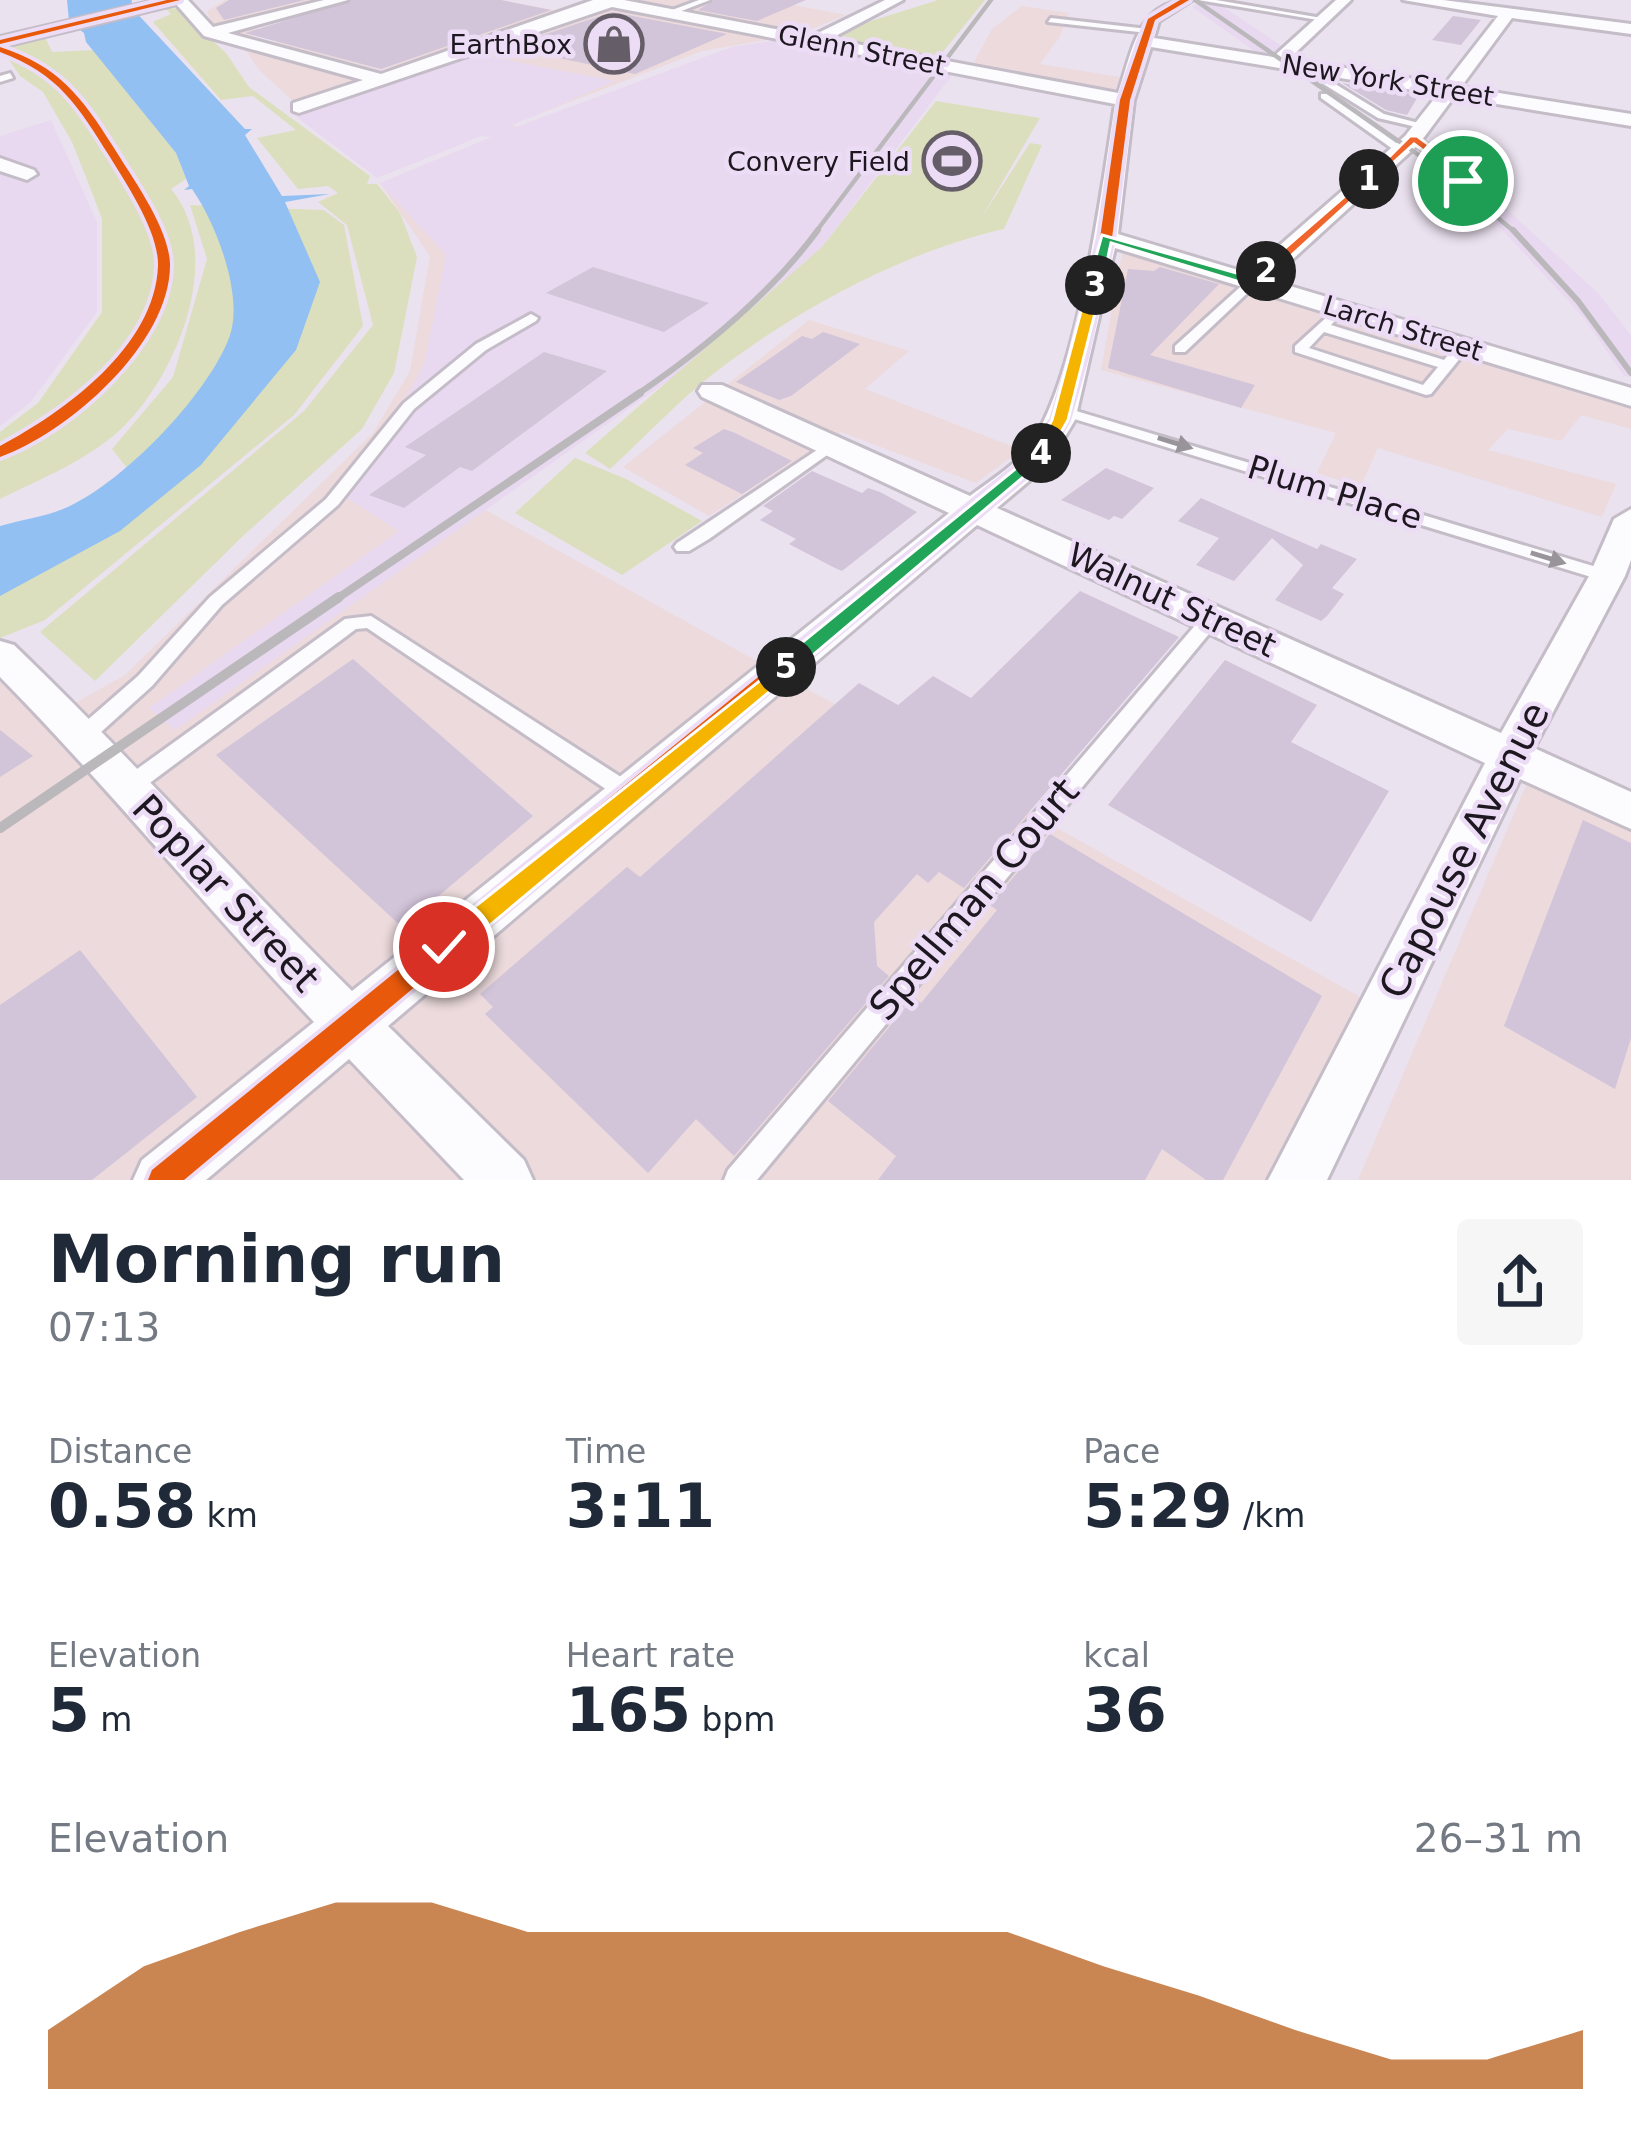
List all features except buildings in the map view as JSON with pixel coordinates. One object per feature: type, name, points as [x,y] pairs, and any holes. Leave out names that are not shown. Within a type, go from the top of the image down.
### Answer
[{"type":"street","points":[[0,42],[182,0],[210,33],[386,80]]},
{"type":"street","points":[[210,33],[341,0]]},
{"type":"street","points":[[814,41],[896,0]]},
{"type":"street","points":[[162,1180],[1037,458],[1063,411],[1106,238],[1124,100],[1153,19],[1185,0]]},
{"type":"street","points":[[1277,62],[1344,0]]},
{"type":"street","points":[[1410,0],[1467,3],[1631,28]]},
{"type":"street","points":[[299,107],[610,1]]},
{"type":"street","name":"Glenn Street","points":[[610,1],[1124,100]]},
{"type":"street","points":[[1253,282],[1413,138],[1509,11]]},
{"type":"street","name":"New York Street","points":[[1146,36],[1631,120]]},
{"type":"street","points":[[0,164],[27,174],[0,184]]},
{"type":"street","name":"Larch Street","points":[[1106,238],[1253,282],[1331,318],[1455,356],[1631,398]]},
{"type":"street","name":"Walnut Street","points":[[712,391],[1631,811]]},
{"type":"street","name":"Capouse Avenue","points":[[1297,1180],[1510,755],[1607,576],[1631,519]]},
{"type":"street","name":"Poplar Street","points":[[0,654],[504,1180]]},
{"type":"lane","points":[[668,13],[706,0]]},
{"type":"lane","points":[[1202,0],[1324,19]]},
{"type":"lane","points":[[1052,20],[1146,36]]},
{"type":"lane","points":[[1318,69],[1320,78],[1413,138],[1492,203]]},
{"type":"lane","points":[[1324,96],[1413,138]]},
{"type":"lane","points":[[1180,349],[1253,282]]},
{"type":"lane","points":[[82,736],[145,681],[216,601],[332,502],[410,406],[481,347],[531,318]]},
{"type":"lane","points":[[1331,318],[1300,349],[1426,391],[1455,356]]},
{"type":"lane","name":"Plum Place","points":[[1063,411],[1607,576]]},
{"type":"lane","points":[[683,547],[747,510],[756,495],[832,445]]},
{"type":"lane","name":"Spellman Court","points":[[738,1180],[1211,619]]},
{"type":"lane","points":[[127,788],[352,623],[371,622],[630,794]]},
{"type":"shaded area","points":[[225,0],[351,0],[259,25],[252,40],[377,73],[399,64],[381,70],[275,43],[383,0],[501,0],[559,11],[592,2],[584,0],[767,0],[846,15],[799,34],[702,51],[510,125],[519,127],[732,47],[786,39],[457,494],[1362,998],[1265,1180],[0,1180],[0,679],[43,721],[125,675],[373,433],[410,371],[430,256],[380,183],[492,137],[481,136],[377,178],[293,114],[294,102],[258,69],[247,52],[218,41],[207,11]]},
{"type":"shaded area","points":[[1213,0],[1285,48],[1276,56],[1260,55],[1192,7]]},
{"type":"shaded area","points":[[1022,6],[1069,13],[1059,38],[1040,64],[1120,77],[1114,92],[973,64],[992,29]]},
{"type":"shaded area","points":[[786,39],[955,71],[822,247],[672,378],[175,730],[149,708],[399,531],[333,489],[383,439],[424,365],[446,255],[380,183],[492,137],[481,136],[377,178],[293,114],[476,54],[615,81],[510,126],[516,127],[732,47]]},
{"type":"shaded area","points":[[51,120],[97,222],[97,312],[30,403],[0,426],[0,136]]},
{"type":"shaded area","points":[[1429,152],[1487,191],[1598,293],[1631,335],[1631,377],[1624,376],[1583,317],[1492,219],[1417,159]]},
{"type":"shaded area","points":[[1123,248],[1631,409],[1631,429],[1581,415],[1561,441],[1508,429],[1488,450],[1616,484],[1602,517],[1378,448],[1360,487],[1317,473],[1336,433],[1101,370]]},
{"type":"shaded area","points":[[809,320],[909,351],[865,389],[1021,450],[976,483],[841,432],[709,516],[623,467]]},
{"type":"shaded area","points":[[1527,783],[1631,830],[1631,1180],[1358,1180]]},
{"type":"green space","points":[[938,0],[985,0],[937,59],[833,40],[846,29]]},
{"type":"green space","points":[[164,7],[178,9],[226,53],[249,87],[370,176],[367,184],[377,184],[400,213],[417,257],[394,373],[362,429],[245,534],[95,681],[40,632],[304,411],[373,325],[347,225],[318,202],[338,193],[328,186],[298,189],[257,138],[296,130],[253,96],[221,100],[153,22],[171,14]]},
{"type":"green space","points":[[44,35],[52,52],[93,50],[176,153],[186,179],[171,189],[187,216],[195,248],[194,281],[176,349],[141,407],[93,451],[0,499],[0,432],[38,403],[102,312],[102,219],[91,190],[72,142],[43,92],[20,76],[0,46]]},
{"type":"green space","points":[[936,101],[1040,118],[980,220],[1030,143],[1042,145],[1004,229],[927,252],[815,306],[700,385],[610,469],[585,453],[822,247]]},
{"type":"green space","points":[[190,205],[324,210],[344,225],[363,326],[294,415],[45,620],[0,638],[0,580],[141,486],[112,449],[173,377],[207,259]]},
{"type":"green space","points":[[575,458],[626,479],[702,521],[622,575],[515,513]]},
{"type":"water","points":[[67,0],[132,0],[131,7],[245,129],[252,129],[245,135],[282,196],[330,194],[285,202],[320,282],[296,350],[201,465],[120,531],[0,596],[0,526],[63,509],[135,460],[202,386],[233,322],[225,261],[201,204],[192,189],[184,190],[189,186],[176,153],[86,42],[84,33],[69,21]]},
{"type":"railway","points":[[815,233],[991,0]]},
{"type":"railway","points":[[1195,0],[1439,169],[1515,232]]},
{"type":"railway","points":[[635,396],[734,320],[818,230]]},
{"type":"railway","points":[[1515,232],[1578,301],[1631,373]]},
{"type":"railway","points":[[335,600],[640,393]]},
{"type":"railway","points":[[0,828],[339,597]]},
{"type":"cycle path","points":[[0,42],[176,0]]},
{"type":"cycle path","points":[[162,1180],[1037,458],[1060,420],[1078,357],[1106,238],[1125,100],[1152,19],[1185,0]]},
{"type":"cycle path","points":[[0,49],[39,66],[78,100],[144,207],[164,267],[159,297],[146,325],[106,378],[53,421],[0,452]]},
{"type":"place","name":"EarthBox","points":[[614,44]]},
{"type":"place","name":"Convery Field","points":[[952,161]]},
{"type":"route","points":[[444,947],[1037,458],[1060,420],[1106,238],[1253,282],[1414,138],[1463,175],[1463,181]]}]
